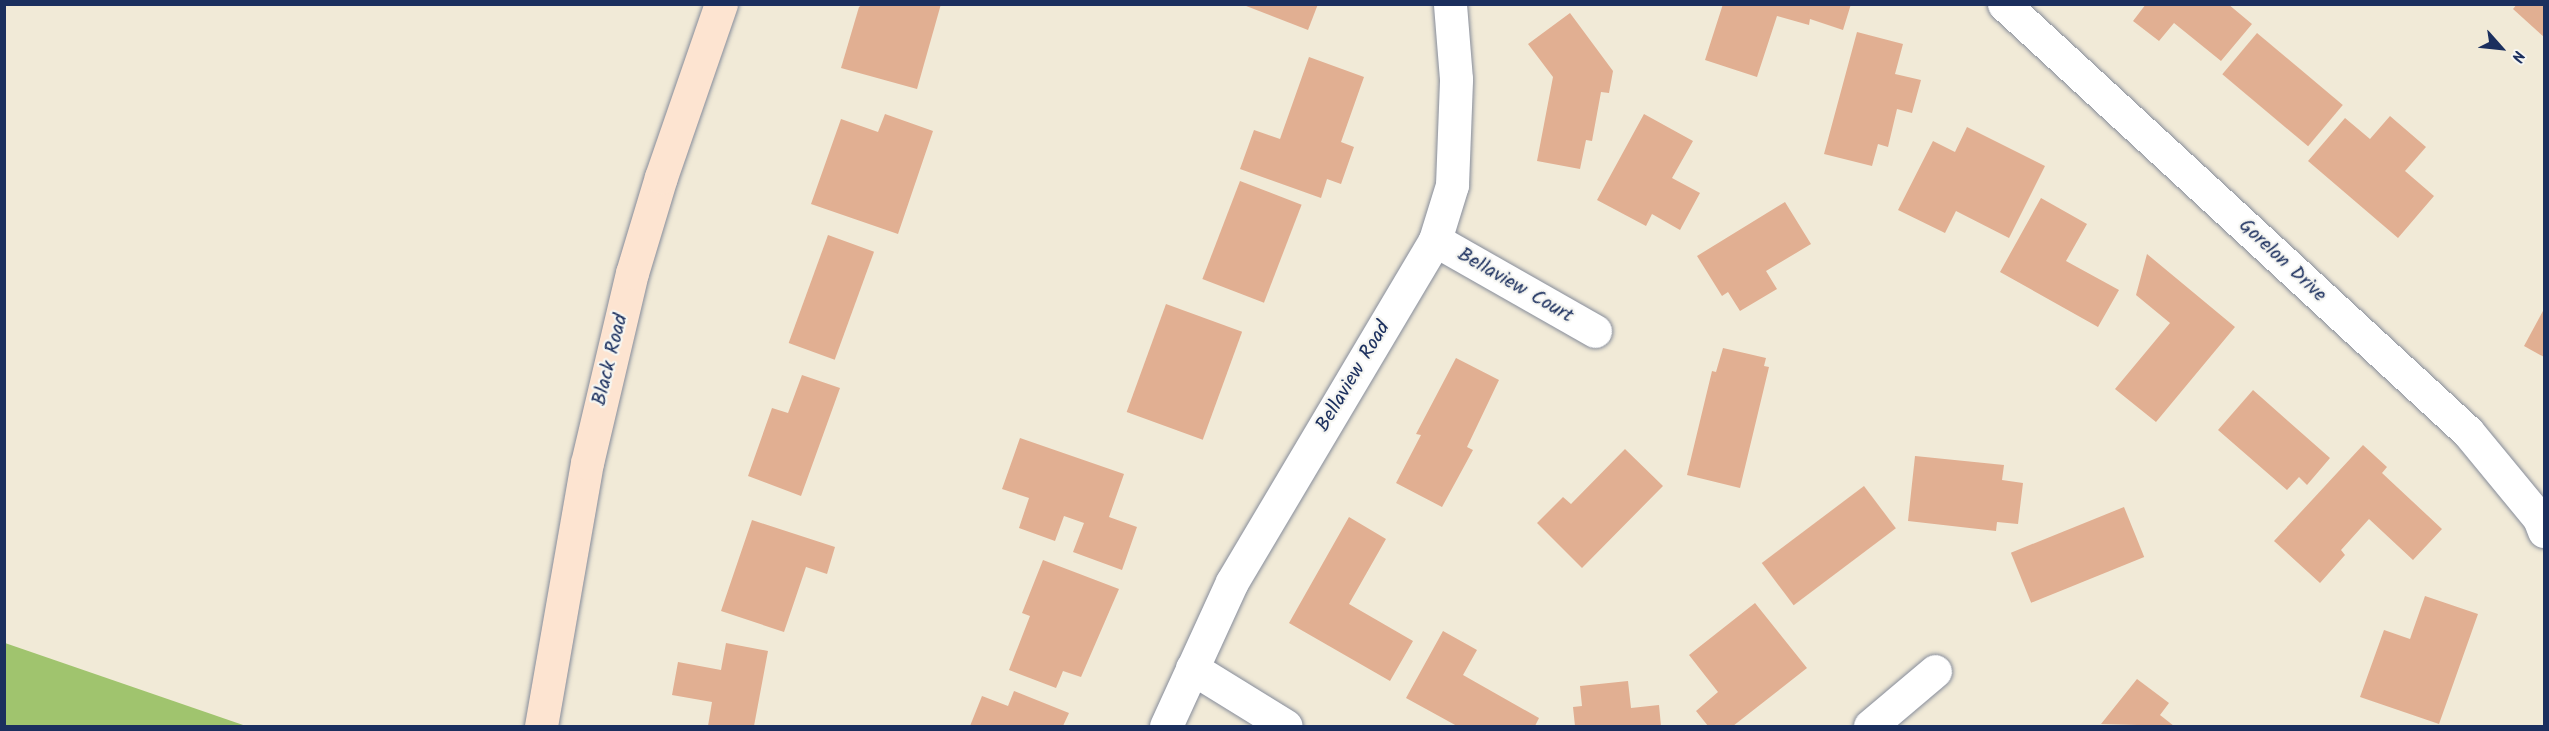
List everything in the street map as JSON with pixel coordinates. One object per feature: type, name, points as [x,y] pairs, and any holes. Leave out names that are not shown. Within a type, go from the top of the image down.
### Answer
[{"type":"main road","name":"Black Road","points":[[541,726],[587,463],[618,330],[661,177],[721,4]]},
{"type":"street","name":"Bellaview Road","points":[[1166,726],[1232,582],[1435,240],[1452,185],[1456,79],[1450,4]]},
{"type":"street","name":"Gorelon Drive","points":[[2004,4],[2468,432],[2540,518],[2544,531]]},
{"type":"street","name":"Bellaview Court","points":[[1435,240],[1595,331]]},
{"type":"street","points":[[1192,668],[1286,726]]},
{"type":"street","points":[[1870,726],[1935,671]]},
{"type":"green space","points":[[5,643],[246,726],[5,726]]},
{"type":"building","points":[[863,4],[941,4],[917,89],[841,68],[859,7]]},
{"type":"building","points":[[1241,4],[1318,4],[1308,30]]},
{"type":"building","points":[[1723,4],[1851,4],[1843,30],[1810,19],[1809,25],[1777,16],[1757,77],[1705,60]]},
{"type":"building","points":[[2146,4],[2228,4],[2252,24],[2221,61],[2174,23],[2159,41],[2133,21]]},
{"type":"building","points":[[2517,4],[2544,4],[2544,37],[2513,9]]},
{"type":"building","points":[[1570,13],[1613,71],[1609,93],[1601,92],[1592,141],[1586,140],[1580,169],[1537,161],[1553,77],[1528,44]]},
{"type":"building","points":[[1857,32],[1903,44],[1895,74],[1921,80],[1912,113],[1897,109],[1888,147],[1878,144],[1872,166],[1824,154]]},
{"type":"building","points":[[2257,33],[2343,105],[2308,146],[2222,74]]},
{"type":"building","points":[[1309,57],[1364,77],[1341,142],[1354,147],[1341,184],[1327,179],[1321,198],[1240,169],[1254,130],[1280,139]]},
{"type":"building","points":[[885,114],[933,131],[898,234],[811,204],[841,119],[878,132]]},
{"type":"building","points":[[1644,114],[1693,141],[1672,178],[1700,193],[1680,230],[1652,214],[1646,226],[1597,200]]},
{"type":"building","points":[[2390,116],[2426,147],[2405,171],[2434,196],[2398,238],[2308,161],[2345,118],[2370,139]]},
{"type":"building","points":[[1967,127],[2045,166],[2009,238],[1956,211],[1945,233],[1898,210],[1933,141],[1955,152]]},
{"type":"building","points":[[1240,181],[1302,205],[1264,303],[1202,279]]},
{"type":"building","points":[[2041,198],[2087,224],[2066,261],[2119,290],[2098,327],[2000,272]]},
{"type":"building","points":[[1785,202],[1811,244],[1766,271],[1777,289],[1740,311],[1728,292],[1722,296],[1697,256]]},
{"type":"building","points":[[828,235],[874,252],[835,360],[789,343]]},
{"type":"building","points":[[2147,254],[2235,327],[2156,422],[2115,389],[2170,323],[2136,295]]},
{"type":"building","points":[[1166,304],[1242,332],[1203,440],[1127,412]]},
{"type":"building","points":[[2544,309],[2544,357],[2524,346]]},
{"type":"building","points":[[1723,348],[1766,358],[1764,366],[1769,367],[1740,488],[1687,475],[1712,371],[1716,372]]},
{"type":"building","points":[[1456,358],[1499,380],[1467,447],[1473,450],[1442,507],[1396,483],[1421,435],[1416,434]]},
{"type":"building","points":[[802,375],[840,388],[801,496],[748,476],[772,408],[788,413]]},
{"type":"building","points":[[2253,390],[2330,458],[2307,485],[2299,477],[2287,490],[2218,430]]},
{"type":"building","points":[[1020,438],[1124,474],[1109,517],[1137,527],[1122,570],[1073,552],[1084,523],[1064,516],[1055,541],[1019,528],[1029,498],[1002,489]]},
{"type":"building","points":[[2363,445],[2387,467],[2382,473],[2442,529],[2413,560],[2369,519],[2341,550],[2345,555],[2320,583],[2274,541]]},
{"type":"building","points":[[1625,449],[1663,486],[1582,568],[1537,523],[1563,497],[1571,504]]},
{"type":"building","points":[[1915,456],[2004,465],[2002,480],[2023,483],[2018,524],[1997,522],[1996,531],[1908,521]]},
{"type":"building","points":[[1864,486],[1896,528],[1794,605],[1762,563]]},
{"type":"building","points":[[2124,507],[2144,557],[2031,603],[2011,553]]},
{"type":"building","points":[[1349,517],[1386,539],[1349,604],[1413,641],[1390,681],[1289,623]]},
{"type":"building","points":[[752,520],[835,547],[827,574],[806,567],[784,632],[721,611]]},
{"type":"building","points":[[1043,560],[1119,589],[1081,677],[1063,671],[1056,688],[1009,670],[1030,616],[1022,613]]},
{"type":"building","points":[[2425,596],[2478,614],[2439,724],[2360,697],[2384,630],[2410,639]]},
{"type":"building","points":[[1755,603],[1807,668],[1733,726],[1708,726],[1696,711],[1718,692],[1689,655]]},
{"type":"building","points":[[1443,631],[1477,650],[1463,675],[1539,718],[1535,726],[1457,726],[1406,698]]},
{"type":"building","points":[[726,643],[768,651],[754,726],[708,726],[712,702],[672,695],[678,662],[721,670]]},
{"type":"building","points":[[2137,679],[2169,703],[2160,715],[2174,726],[2101,724]]},
{"type":"building","points":[[1628,681],[1631,708],[1659,705],[1661,726],[1575,726],[1573,707],[1582,706],[1580,686]]},
{"type":"building","points":[[1014,691],[1069,713],[1063,726],[970,726],[982,696],[1008,706]]}]
